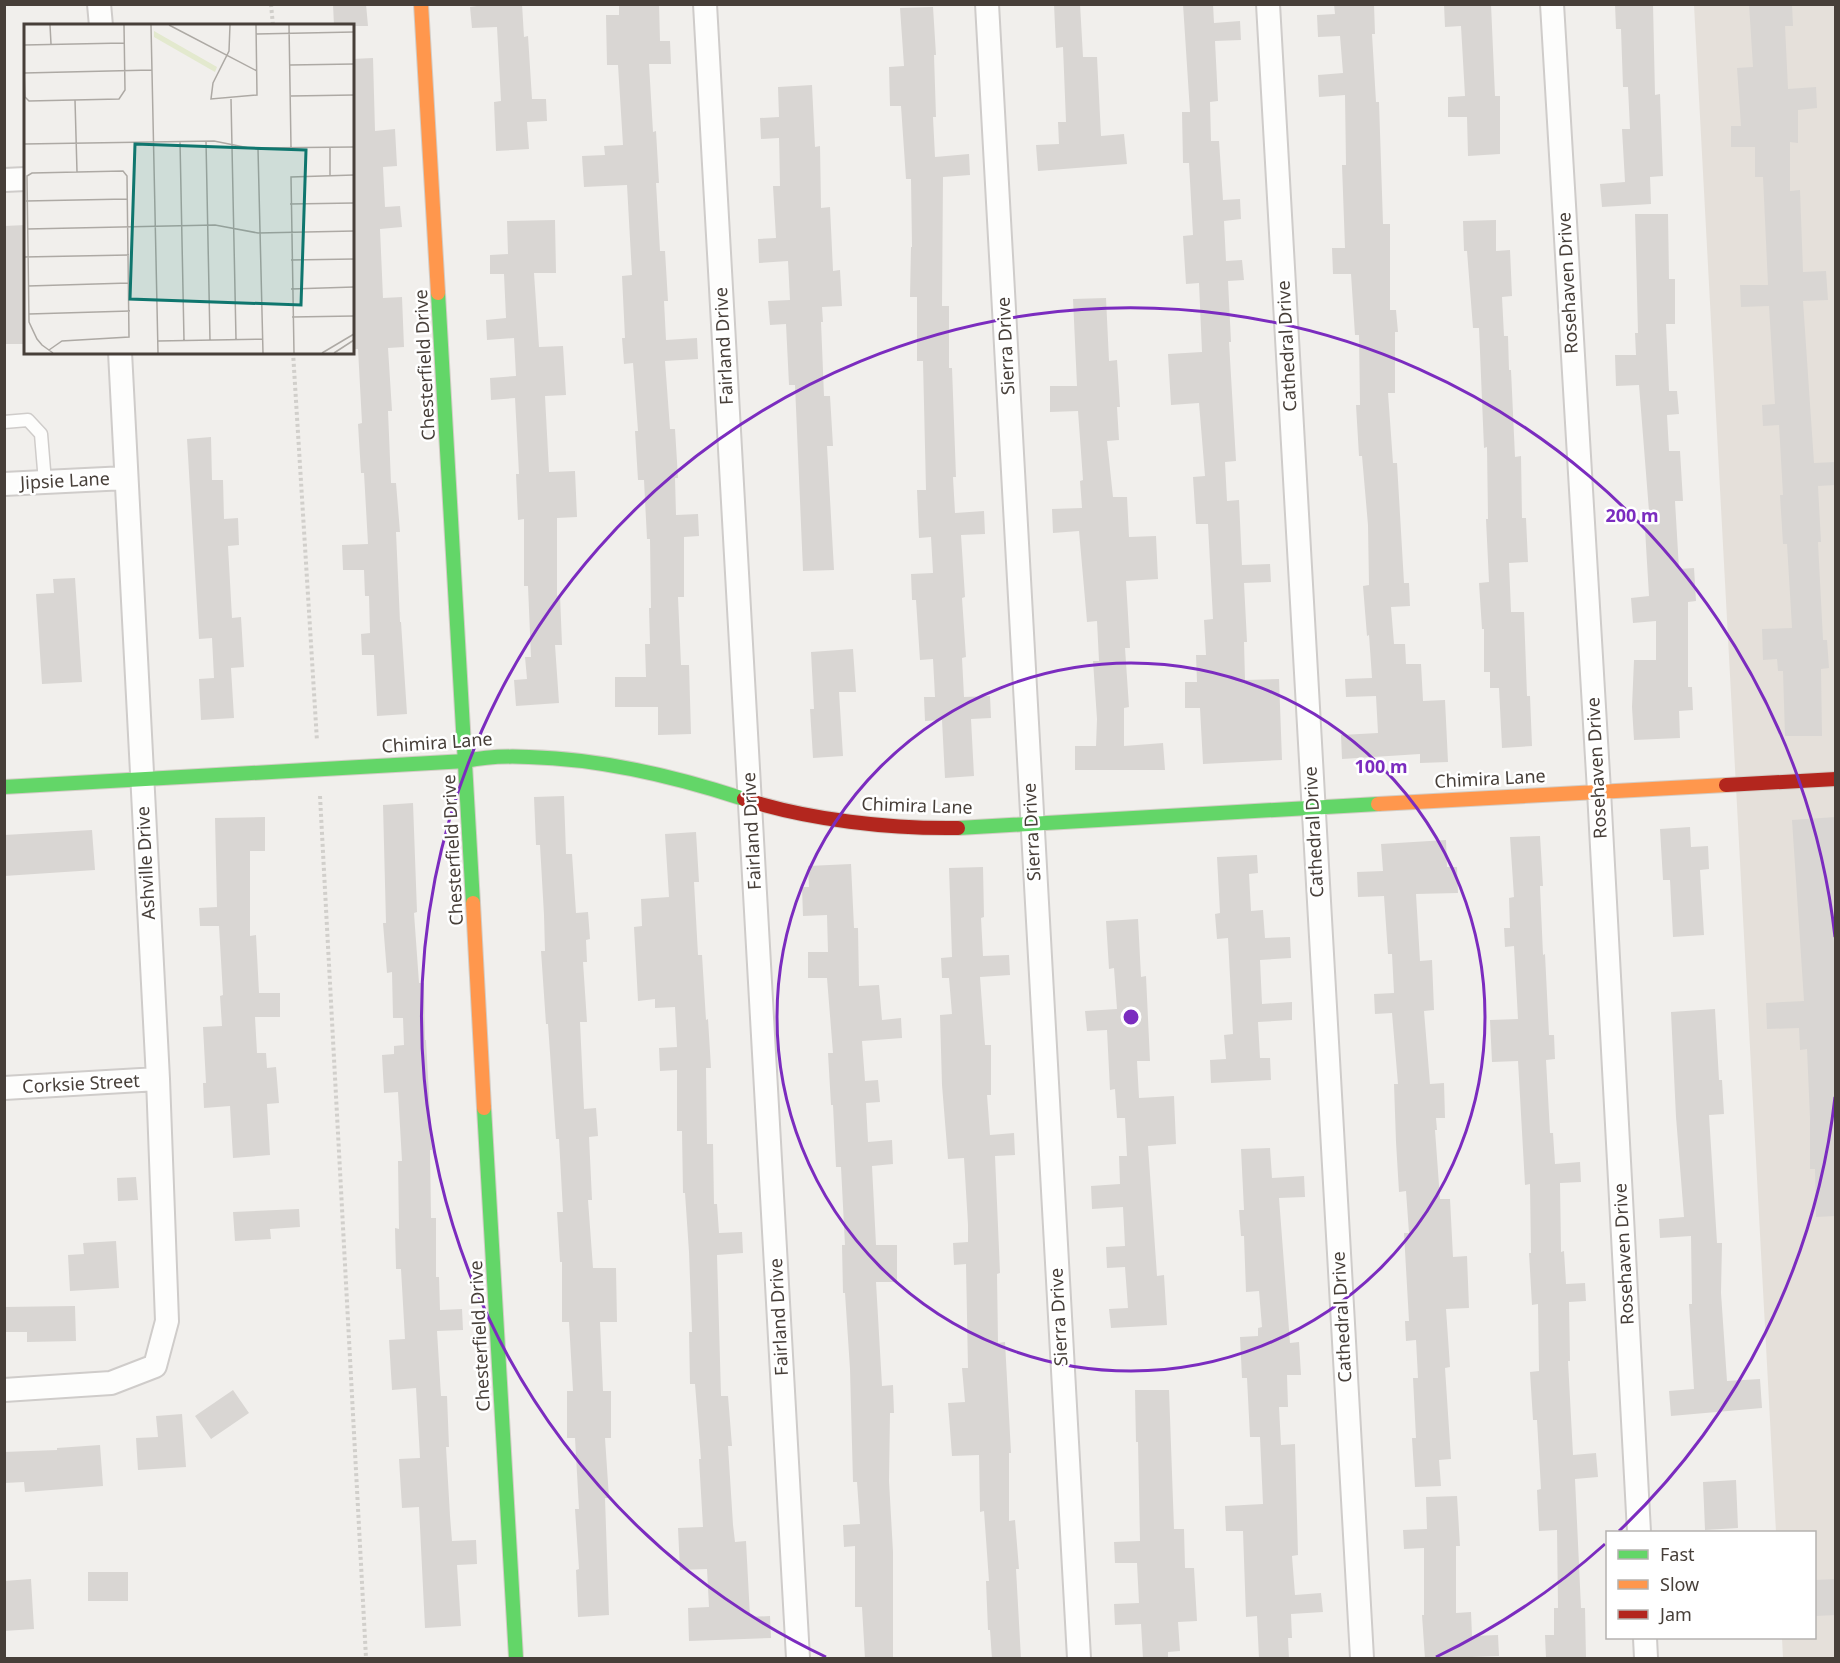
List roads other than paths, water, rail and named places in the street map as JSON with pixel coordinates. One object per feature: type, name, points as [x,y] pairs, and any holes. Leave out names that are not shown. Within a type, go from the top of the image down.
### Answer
[{"type":"street","points":[[99,4],[101,24]]},
{"type":"street","name":"Chesterfield Drive","points":[[421,4],[516,1659]]},
{"type":"street","name":"Fairland Drive","points":[[705,4],[798,1659]]},
{"type":"street","name":"Sierra Drive","points":[[987,4],[1079,1659]]},
{"type":"street","name":"Cathedral Drive","points":[[1268,4],[1362,1659]]},
{"type":"street","name":"Rosehaven Drive","points":[[1552,4],[1599,791],[1639,1531]]},
{"type":"street","points":[[4,180],[24,179]]},
{"type":"street","name":"Ashville Drive","points":[[4,1390],[111,1383],[149,1369],[155,1366],[167,1321],[158,1079],[120,354]]},
{"type":"street","name":"Jipsie Lane","points":[[4,484],[126,478]]},
{"type":"street","name":"Chimira Lane","points":[[4,787],[466,761],[488,756],[564,758],[626,767],[698,784],[751,801],[823,817],[889,826],[956,828],[1836,778]]},
{"type":"street","name":"Corksie Street","points":[[4,1088],[158,1079]]},
{"type":"street","points":[[1645,1639],[1646,1659]]},
{"type":"lane","points":[[4,422],[28,420],[41,434],[45,482]]}]
